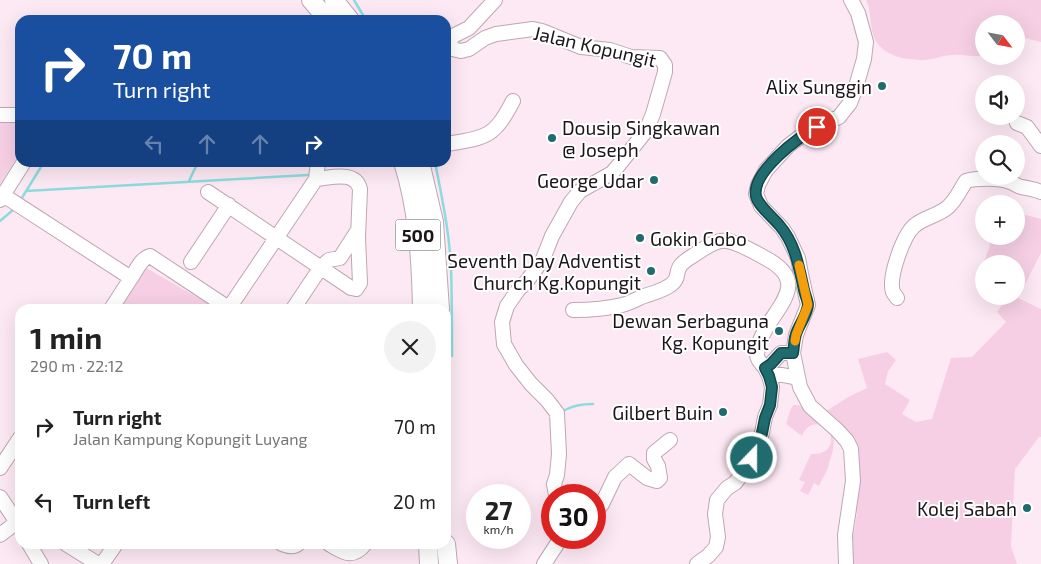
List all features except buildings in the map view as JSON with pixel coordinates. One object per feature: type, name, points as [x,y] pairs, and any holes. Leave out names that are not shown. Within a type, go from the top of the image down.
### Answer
[{"type":"main road","points":[[311,0],[324,15]]},
{"type":"main road","points":[[334,0],[346,15]]},
{"type":"main road","name":"500","points":[[405,167],[417,223],[422,304]]},
{"type":"main road","name":"500","points":[[422,167],[434,222],[440,304]]},
{"type":"main road","points":[[428,549],[430,564]]},
{"type":"main road","points":[[446,549],[448,564]]},
{"type":"street","name":"Jalan Kopungit","points":[[451,39],[468,28],[494,0]]},
{"type":"street","points":[[846,564],[845,534],[853,481],[851,449],[837,430],[810,406],[800,387],[793,353],[796,335],[808,305],[798,258],[788,237],[761,206],[756,194],[758,185],[766,170],[788,146],[808,132],[839,117],[850,103],[864,59],[866,42],[858,14],[851,0]]},
{"type":"street","name":"Jalan Kopungit","points":[[451,44],[452,49],[461,51],[496,34],[533,29],[581,47],[610,50],[631,57],[660,58],[665,65],[665,72],[654,114],[646,131],[612,173],[580,191],[571,202],[552,236],[543,259],[507,306],[502,322],[504,344],[516,365],[557,413],[559,454],[554,484]]},
{"type":"street","points":[[451,143],[465,142],[489,133],[500,123],[514,101]]},
{"type":"street","points":[[0,115],[15,115]]},
{"type":"street","points":[[1022,125],[1027,127],[1041,146]]},
{"type":"street","points":[[21,167],[2,197],[131,278]]},
{"type":"street","points":[[233,304],[316,179],[317,167]]},
{"type":"street","points":[[208,192],[356,289],[360,283],[358,229],[360,189],[356,181],[351,177],[316,179]]},
{"type":"street","points":[[897,298],[892,291],[894,266],[905,238],[913,226],[924,219],[938,214],[954,202],[966,181],[982,179],[1010,182],[1041,192]]},
{"type":"street","points":[[191,262],[229,205]]},
{"type":"street","points":[[296,304],[321,267],[329,260],[340,258],[358,229]]},
{"type":"street","points":[[573,310],[599,309],[624,304],[661,291],[672,284],[678,277],[679,268],[687,260],[710,245],[721,241],[728,241],[778,265],[787,277],[789,285],[787,293],[764,330],[756,354],[767,372],[772,387],[770,405],[758,446],[745,470],[735,483],[727,488],[717,500],[715,514],[718,537],[716,547],[697,564]]},
{"type":"street","points":[[114,304],[143,260],[150,256],[224,304]]},
{"type":"street","points":[[767,372],[771,364],[781,353],[793,353]]},
{"type":"street","points":[[767,372],[798,378]]},
{"type":"street","points":[[606,496],[615,477],[630,464],[647,478],[657,481],[660,478],[654,453],[670,440]]},
{"type":"street","points":[[0,468],[15,446]]},
{"type":"street","points":[[0,497],[15,519]]},
{"type":"street","points":[[0,534],[15,527]]},
{"type":"street","points":[[32,549],[41,564]]},
{"type":"street","points":[[74,549],[98,564]]},
{"type":"street","points":[[102,564],[112,549]]},
{"type":"street","points":[[338,549],[348,554],[359,549]]},
{"type":"street","points":[[544,564],[554,549]]},
{"type":"shaded area","points":[[866,0],[1041,0],[1041,42],[1025,38],[1025,15],[975,15],[975,56],[949,55],[923,60],[904,58],[892,55],[878,44],[873,34]]},
{"type":"shaded area","points":[[15,122],[15,161],[0,184],[0,123]]},
{"type":"shaded area","points":[[1025,215],[1041,219],[1041,253],[1025,284],[1025,255],[986,255],[990,245],[1025,245]]},
{"type":"shaded area","points":[[141,265],[209,304],[118,304]]},
{"type":"shaded area","points":[[1025,301],[1041,309],[1041,437],[1039,437],[1015,469],[1011,546],[1017,564],[848,564],[848,534],[854,533],[857,513],[852,513],[855,460],[822,414],[848,397],[867,388],[858,359],[887,352],[896,360],[888,371],[885,384],[910,400],[902,414],[916,422],[932,419],[951,358],[972,357],[1006,322],[997,312],[1002,305],[1025,305]]},
{"type":"shaded area","points":[[793,405],[805,408],[829,429],[834,440],[827,470],[819,486],[814,483],[808,495],[800,491],[805,482],[799,480],[811,454],[821,453],[827,449],[831,438],[825,427],[819,425],[812,425],[802,436],[786,424]]},
{"type":"waterway","points":[[354,0],[363,15]]},
{"type":"waterway","points":[[20,201],[41,167]]},
{"type":"waterway","points":[[189,181],[196,167]]},
{"type":"waterway","points":[[436,167],[450,253],[452,356]]},
{"type":"waterway","points":[[26,191],[308,175]]},
{"type":"waterway","points":[[0,221],[13,210]]},
{"type":"waterway","points":[[565,410],[579,405],[593,404]]},
{"type":"slow traffic","points":[[795,341],[808,305],[799,265]]},
{"type":"place","name":"Alix Sunggin","points":[[882,86]]},
{"type":"place","name":"Dousip Singkawan @ Joseph","points":[[552,138]]},
{"type":"place","name":"George Udar","points":[[654,180]]},
{"type":"place","name":"Gokin Gobo","points":[[640,238]]},
{"type":"place","name":"Seventh Day Adventist Church Kg.Kopungit","points":[[651,271]]},
{"type":"place","name":"Dewan Serbaguna Kg. Kopungit","points":[[779,331]]},
{"type":"place","name":"Gilbert Buin","points":[[723,412]]},
{"type":"place","name":"Kolej Sabah","points":[[1027,508]]},
{"type":"route","points":[[752,458],[758,446],[770,405],[772,387],[765,368],[781,353],[793,353],[796,335],[808,305],[798,258],[788,237],[770,214],[761,206],[756,194],[758,185],[766,170],[778,156],[798,138],[817,127]]}]
